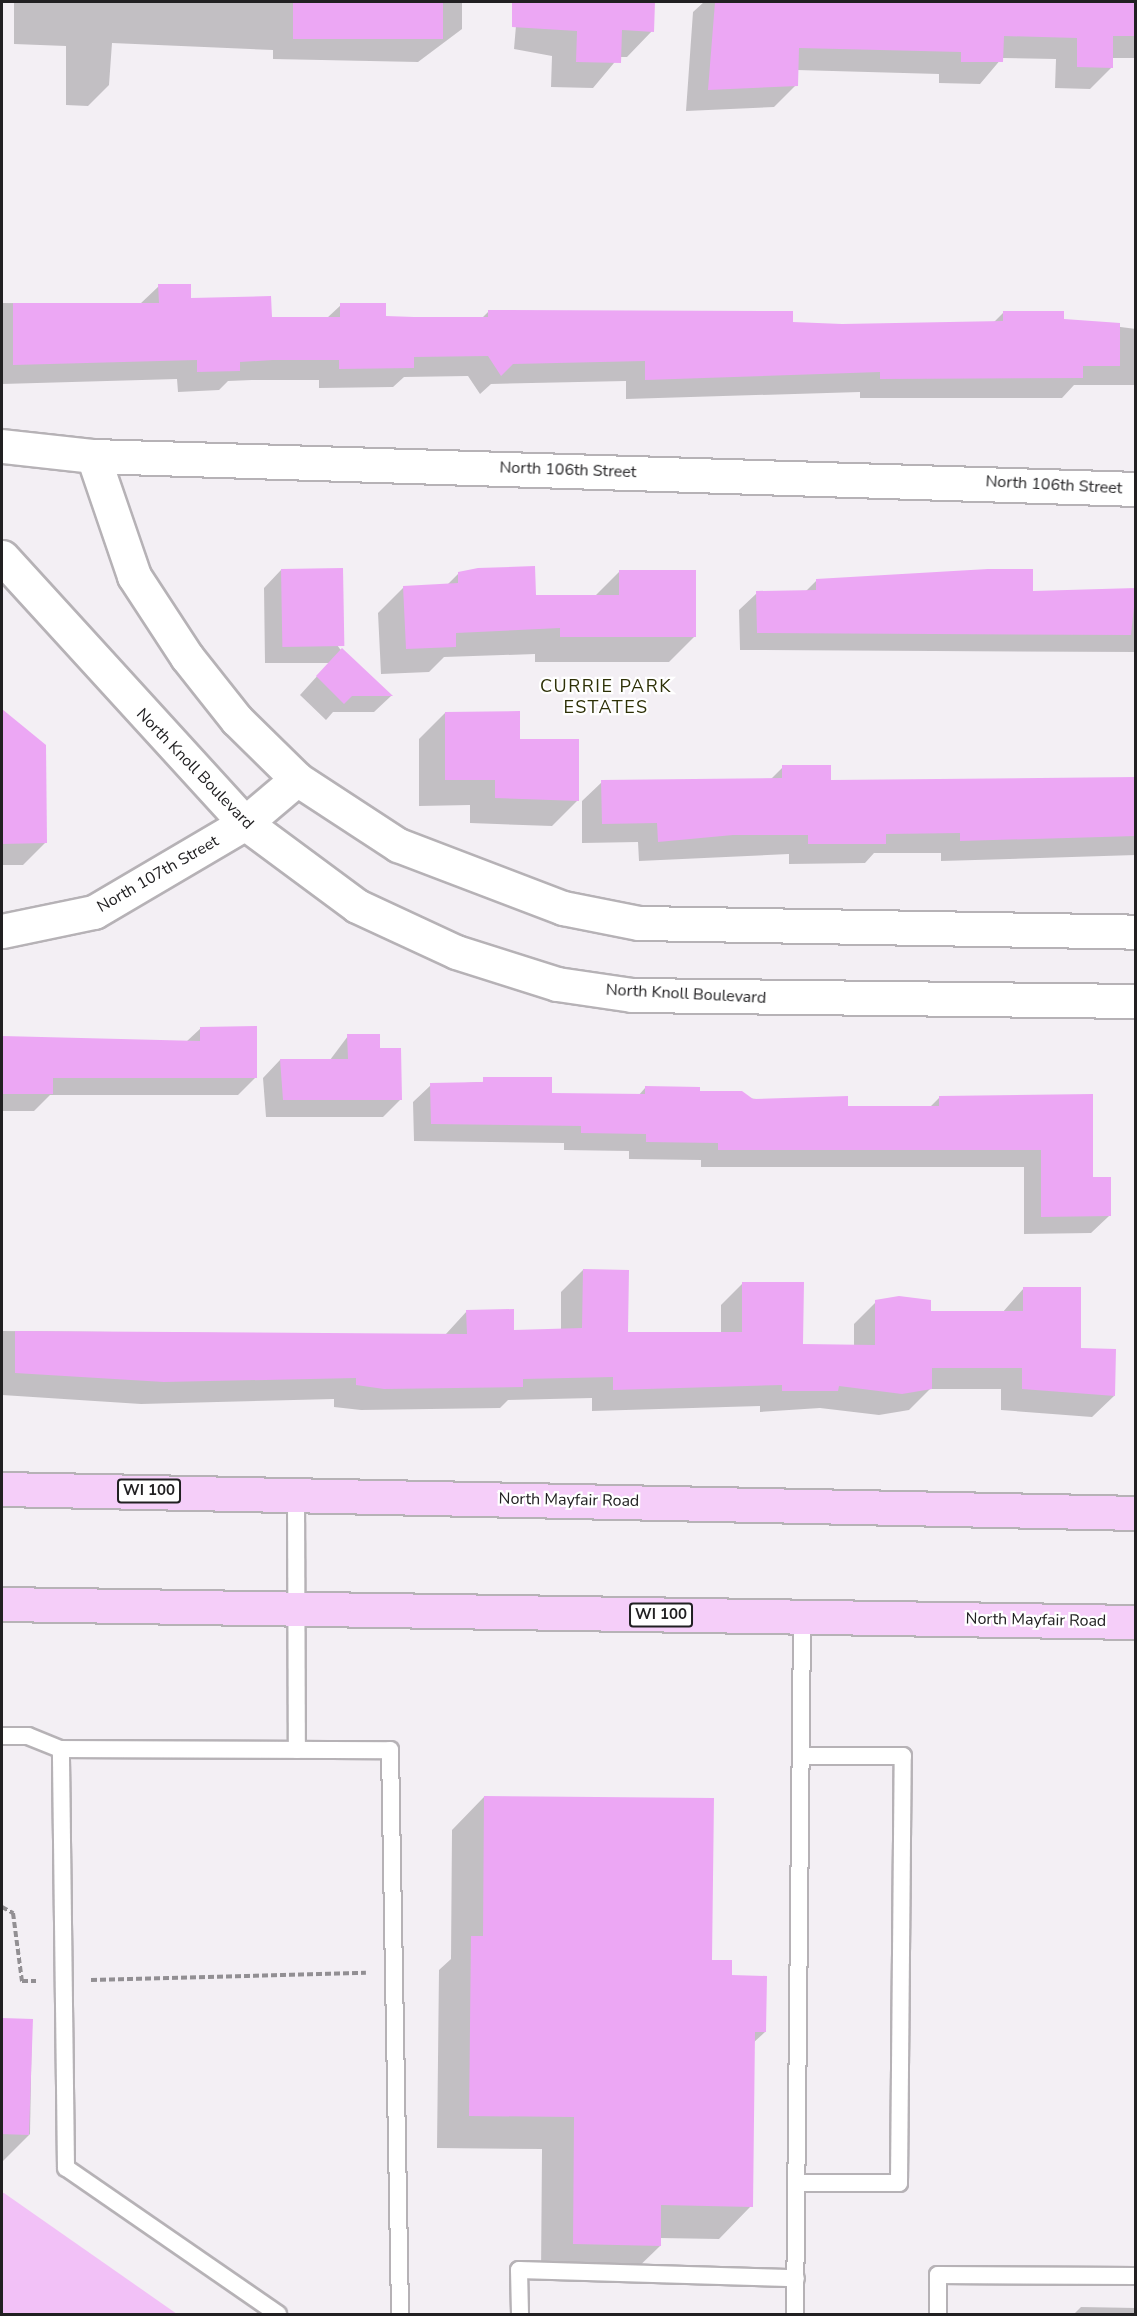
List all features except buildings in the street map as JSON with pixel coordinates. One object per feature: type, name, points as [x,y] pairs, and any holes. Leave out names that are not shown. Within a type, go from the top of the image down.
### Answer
[{"type":"main road","name":"North Mayfair Road","points":[[2,1489],[1136,1513]]},
{"type":"main road","name":"North Mayfair Road","points":[[2,1604],[1136,1622]]},
{"type":"street","name":"North 106th Street","points":[[2,446],[93,456],[1136,489]]},
{"type":"street","points":[[93,456],[134,576],[208,684],[297,779],[398,845],[483,881],[563,908],[639,923],[1136,932]]},
{"type":"street","name":"North Knoll Boulevard","points":[[2,557],[245,823],[357,906],[456,952],[557,984],[716,998],[1136,1001]]},
{"type":"street","name":"North 107th Street","points":[[2,931],[94,912],[245,823],[297,779]]},
{"type":"lane","points":[[296,1494],[297,1750]]},
{"type":"lane","points":[[795,2314],[802,1617]]},
{"type":"lane","points":[[2,1736],[28,1736],[61,1749],[390,1750],[400,2314]]},
{"type":"lane","points":[[61,1749],[66,2168],[278,2314]]},
{"type":"lane","points":[[797,2183],[899,2183],[903,1756],[801,1756]]},
{"type":"lane","points":[[520,2314],[519,2270],[796,2278]]},
{"type":"lane","points":[[938,2314],[938,2275],[1136,2276]]},
{"type":"path","points":[[2,1907],[13,1913],[22,1981],[394,1972]]},
{"type":"shaded area","points":[[2,2193],[4,2193],[177,2314],[2,2314]]},
{"type":"district","name":"CURRIE PARK ESTATES","points":[[606,697]]}]
